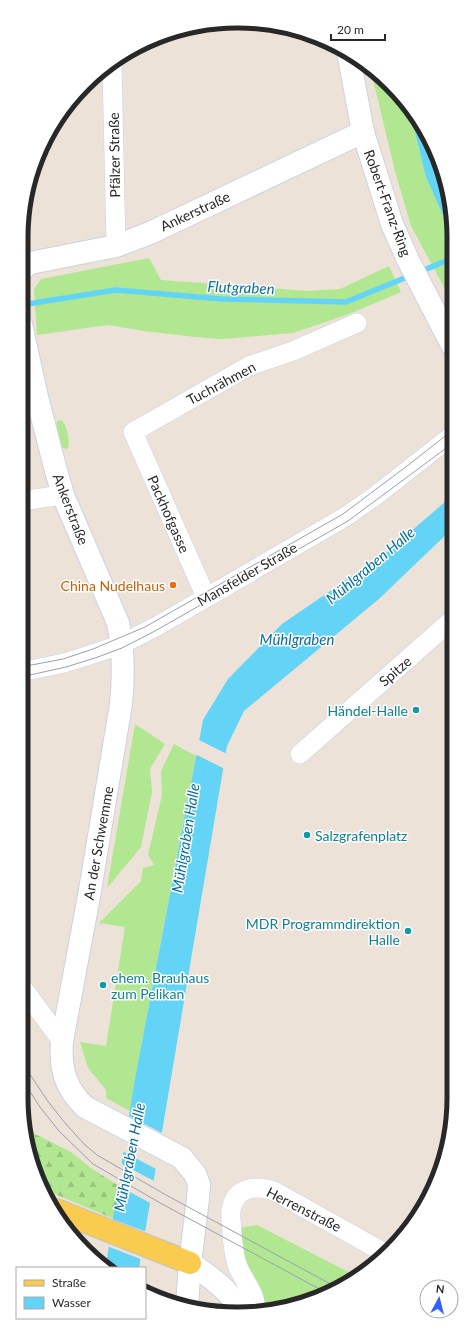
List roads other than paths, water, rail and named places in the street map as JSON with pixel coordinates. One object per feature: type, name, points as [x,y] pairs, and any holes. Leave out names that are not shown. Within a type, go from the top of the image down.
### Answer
[{"type":"main road","points":[[62,1213],[190,1263]]},
{"type":"street","name":"Robert-Franz-Ring","points":[[350,60],[363,132],[392,224],[408,260],[447,336]]},
{"type":"street","name":"Pfälzer Straße","points":[[112,69],[116,246]]},
{"type":"street","name":"Ankerstraße","points":[[28,265],[116,246],[150,232],[363,132]]},
{"type":"street","name":"Tuchrähmen","points":[[133,432],[249,366],[293,351],[356,322]]},
{"type":"street","name":"Ankerstraße","points":[[28,355],[63,495],[118,623],[122,644]]},
{"type":"street","name":"Packhofgasse","points":[[133,432],[206,597]]},
{"type":"street","name":"Mansfelder Straße","points":[[28,671],[96,654],[122,644],[159,624],[345,517],[376,496],[447,440]]},
{"type":"street","points":[[28,500],[63,495]]},
{"type":"street","name":"Spitze","points":[[300,754],[447,625]]},
{"type":"street","name":"An der Schwemme","points":[[62,1041],[89,896],[121,704],[124,673],[122,644]]},
{"type":"street","points":[[28,995],[62,1041],[62,1068],[69,1087],[76,1098],[85,1107],[97,1114],[182,1158],[195,1174],[199,1184],[187,1301]]},
{"type":"street","name":"Herrenstraße","points":[[255,1306],[256,1302],[238,1267],[234,1253],[231,1211],[234,1199],[238,1194],[251,1188],[266,1188],[274,1191],[381,1250]]},
{"type":"street","points":[[190,1263],[219,1283],[233,1296],[240,1307]]},
{"type":"water","points":[[412,122],[431,157],[436,170],[443,197],[447,225],[426,177]]},
{"type":"water","name":"Mühlgraben","points":[[447,500],[447,534],[380,598],[244,711],[227,746],[139,1267],[114,1267],[106,1261],[134,1084],[203,720],[228,679],[282,624],[387,552]]},
{"type":"waterway","name":"Flutgraben","points":[[420,272],[447,260]]},
{"type":"waterway","name":"Flutgraben","points":[[28,304],[116,290],[222,299],[346,302],[412,275]]},
{"type":"tram line","points":[[28,666],[63,659],[93,649],[145,627],[343,514],[447,435]]},
{"type":"tram line","points":[[28,675],[66,667],[98,657],[122,648],[155,631],[348,521],[447,447]]},
{"type":"tram line","points":[[28,1072],[65,1123],[84,1144],[97,1155],[166,1195],[331,1284]]},
{"type":"tram line","points":[[28,1089],[59,1131],[93,1164],[162,1204],[321,1290]]},
{"type":"place","name":"China Nudelhaus","points":[[173,585]]},
{"type":"place","name":"Händel-Halle","points":[[416,710]]},
{"type":"place","name":"Salzgrafenplatz","points":[[307,835]]},
{"type":"place","name":"MDR Programmdirektion Halle","points":[[408,931]]},
{"type":"place","name":"ehem. Brauhaus zum Pelikan","points":[[103,985]]},
{"type":"water label","name":"Mühlgraben Halle","points":[[370,565]]},
{"type":"water label","name":"Mühlgraben Halle","points":[[185,838]]},
{"type":"water label","name":"Mühlgraben Halle","points":[[129,1157]]}]
